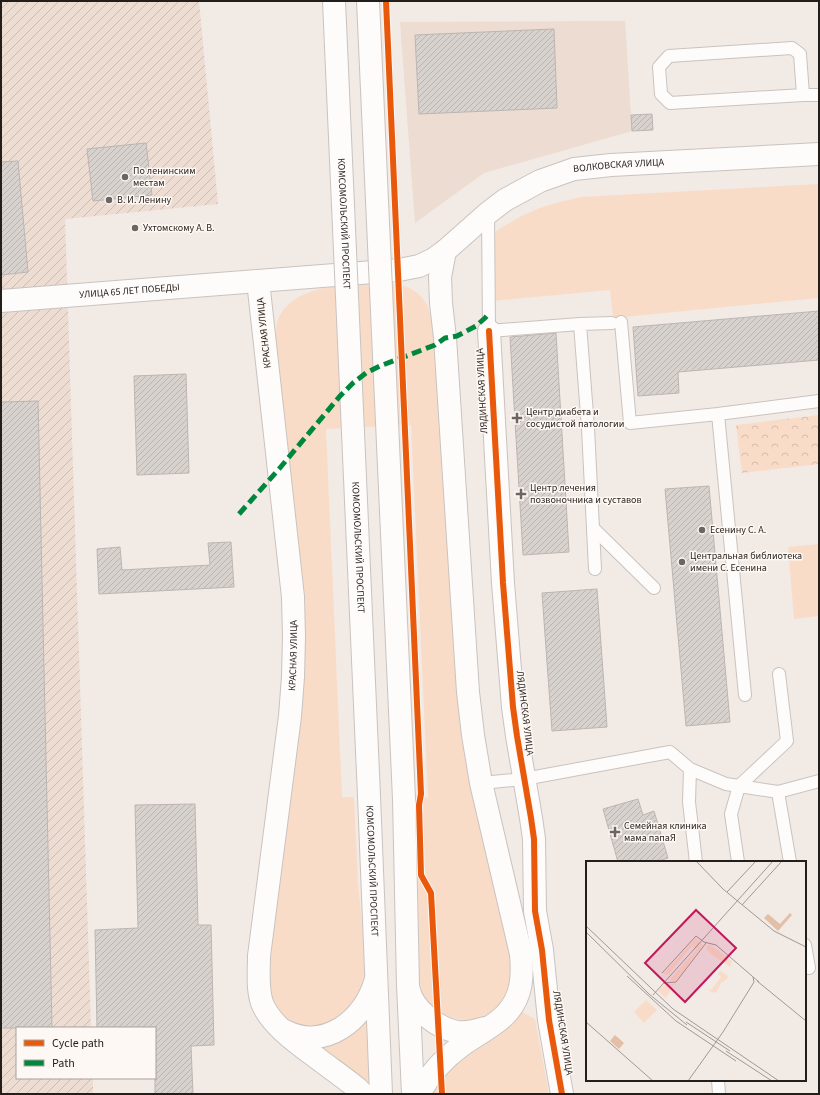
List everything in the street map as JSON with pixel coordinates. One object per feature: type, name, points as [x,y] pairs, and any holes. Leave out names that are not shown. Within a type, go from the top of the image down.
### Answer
[{"type":"main road","name":"КОМСОМОЛЬСКИЙ ПРОСПЕКТ","points":[[334,1],[381,1094]]},
{"type":"main road","points":[[368,1],[404,799],[408,984],[413,1094]]},
{"type":"main road","name":"ВОЛКОВСКАЯ УЛИЦА","points":[[445,251],[505,200],[540,181],[574,169],[611,165],[819,154]]},
{"type":"main road","points":[[419,1094],[430,1077],[445,1059],[505,1015],[512,1006],[518,994],[523,970],[521,954],[481,783],[468,692],[445,338],[441,303],[440,277],[445,251]]},
{"type":"main road","name":"УЛИЦА 65 ЛЕТ ПОБЕДЫ","points":[[1,301],[412,268],[426,264],[445,251]]},
{"type":"main road","name":"КРАСНАЯ УЛИЦА","points":[[258,281],[292,597],[294,637],[290,716],[259,956],[259,990],[262,1001],[266,1011],[278,1025]]},
{"type":"main road","name":"ЛЯДИНСКАЯ УЛИЦА","points":[[489,331],[503,583],[513,707],[534,839],[535,911],[542,950],[549,1020],[562,1094]]},
{"type":"main road","points":[[278,1025],[292,1034],[306,1037],[325,1036],[336,1032],[355,1017],[362,1007],[372,989],[376,970]]},
{"type":"main road","points":[[408,984],[412,998],[419,1010],[435,1022],[457,1032],[468,1032],[488,1028]]},
{"type":"main road","points":[[278,1025],[303,1048],[363,1094]]},
{"type":"lane","points":[[803,96],[800,54],[792,48],[669,56],[659,67],[661,94],[670,103],[803,96],[819,94]]},
{"type":"lane","points":[[488,213],[489,331],[580,324],[616,323],[630,423],[718,414],[819,401]]},
{"type":"lane","points":[[580,324],[588,428],[595,568]]},
{"type":"lane","points":[[718,414],[745,695]]},
{"type":"lane","points":[[593,528],[654,588]]},
{"type":"lane","points":[[738,861],[731,814],[739,786],[787,741],[779,674]]},
{"type":"lane","points":[[481,783],[524,779],[670,752],[690,769],[726,784],[778,792],[819,781]]},
{"type":"lane","points":[[690,769],[690,802],[696,861]]},
{"type":"lane","points":[[778,792],[790,861]]},
{"type":"lane","points":[[806,949],[811,969]]},
{"type":"lane","points":[[718,1081],[719,1094]]},
{"type":"shaded area","points":[[1,1],[199,1],[218,204],[65,219],[91,1027],[16,1027],[16,1079],[93,1079],[93,1094],[1,1094]]},
{"type":"shaded area","points":[[625,21],[632,131],[484,173],[415,223],[400,22]]},
{"type":"green space","points":[[819,184],[819,298],[613,318],[610,290],[492,301],[490,235],[527,213],[545,206],[581,197]]},
{"type":"green space","points":[[381,283],[401,285],[419,294],[427,305],[433,326],[461,736],[470,785],[510,956],[511,977],[508,989],[497,1007],[490,1013],[473,1020],[463,1020],[444,1014],[429,1003],[421,989],[418,957],[418,871],[414,794],[428,798],[411,425],[326,429],[342,797],[354,797],[358,883],[365,972],[361,993],[349,1011],[323,1028],[298,1025],[285,1017],[272,997],[270,976],[274,922],[301,717],[305,637],[304,596],[276,341],[276,329],[277,323],[284,310],[294,300],[307,293],[337,286]]},
{"type":"green space","points":[[819,415],[819,464],[742,473],[736,425]]},
{"type":"green space","points":[[819,544],[819,616],[794,619],[788,547]]},
{"type":"green space","points":[[522,1012],[535,1019],[549,1094],[431,1094],[437,1082],[459,1060],[508,1027]]},
{"type":"green space","points":[[363,1019],[367,1022],[369,1081],[365,1083],[319,1049],[321,1044]]},
{"type":"building","points":[[554,29],[557,108],[419,114],[415,35]]},
{"type":"building","points":[[652,114],[653,130],[632,131],[631,115]]},
{"type":"building","points":[[146,143],[152,195],[93,201],[87,149]]},
{"type":"building","points":[[18,161],[28,272],[1,275],[1,162]]},
{"type":"building","points":[[819,311],[819,360],[678,372],[679,393],[638,396],[633,327]]},
{"type":"building","points":[[556,333],[569,552],[523,555],[510,337]]},
{"type":"building","points":[[186,374],[189,473],[137,475],[134,376]]},
{"type":"building","points":[[38,401],[52,1027],[1,1028],[1,402]]},
{"type":"building","points":[[709,486],[730,722],[686,726],[665,489]]},
{"type":"building","points":[[231,542],[234,587],[99,594],[97,549],[120,547],[122,570],[210,565],[208,543]]},
{"type":"building","points":[[597,589],[607,727],[552,731],[542,593]]},
{"type":"building","points":[[638,799],[643,815],[654,811],[668,858],[659,861],[618,861],[603,809]]},
{"type":"building","points":[[195,804],[198,925],[211,925],[214,1045],[191,1046],[193,1094],[155,1094],[156,1027],[97,1027],[95,930],[138,928],[135,805]]},
{"type":"marked path","points":[[239,514],[340,396],[353,383],[366,373],[380,366],[435,345],[445,338],[457,336],[476,326],[489,313]]},
{"type":"cycle path","points":[[386,1],[421,794],[419,805],[421,875],[431,893],[442,1094]]},
{"type":"cycle path","points":[[489,331],[503,583],[513,707],[534,839],[535,911],[542,950],[549,1020],[562,1094]]},
{"type":"place","name":"По ленинским местам","points":[[125,177]]},
{"type":"place","name":"В. И. Ленину","points":[[109,200]]},
{"type":"place","name":"Ухтомскому А. В.","points":[[135,228]]},
{"type":"place","name":"Центр диабета и сосудистой патологии","points":[[517,418]]},
{"type":"place","name":"Центр лечения позвоночника и суставов","points":[[521,494]]},
{"type":"place","name":"Есенину С. А.","points":[[702,530]]},
{"type":"place","name":"Центральная библиотека имени С. Есенина","points":[[682,562]]},
{"type":"place","name":"Семейная клиника мама папаЯ","points":[[615,832]]}]
